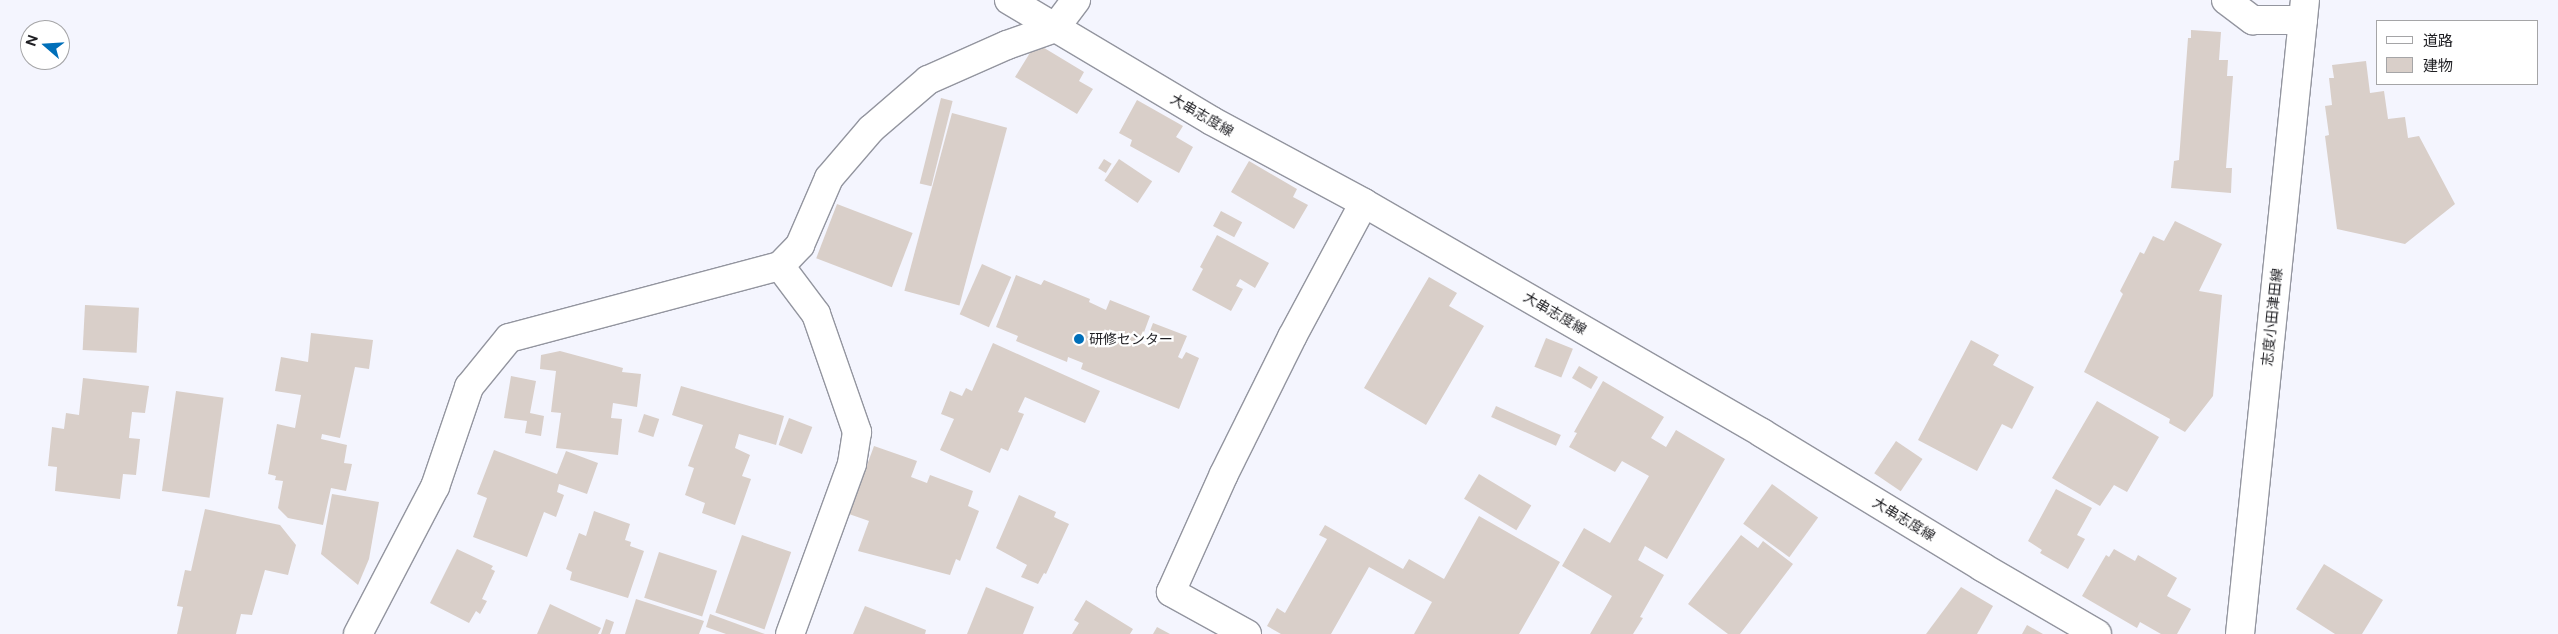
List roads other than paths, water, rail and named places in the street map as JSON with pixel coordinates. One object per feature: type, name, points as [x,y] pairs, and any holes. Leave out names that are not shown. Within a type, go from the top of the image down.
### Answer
[{"type":"street","name":"大串志度線","points":[[1009,0],[1212,121],[1364,203],[1762,433],[1982,567],[2097,634]]},
{"type":"street","points":[[358,634],[435,488],[469,387],[509,338],[780,266],[800,245],[829,178],[871,129],[928,80],[1007,46],[1055,28],[1076,0]]},
{"type":"street","points":[[2226,0],[2253,20],[2304,10]]},
{"type":"street","name":"志度小田津田線","points":[[2240,634],[2304,10]]},
{"type":"street","points":[[1247,634],[1171,592],[1237,448],[1292,337],[1364,203]]},
{"type":"street","points":[[780,266],[816,314],[857,432],[852,464],[790,634]]},
{"type":"place","name":"研修センター","points":[[1079,339]]}]
